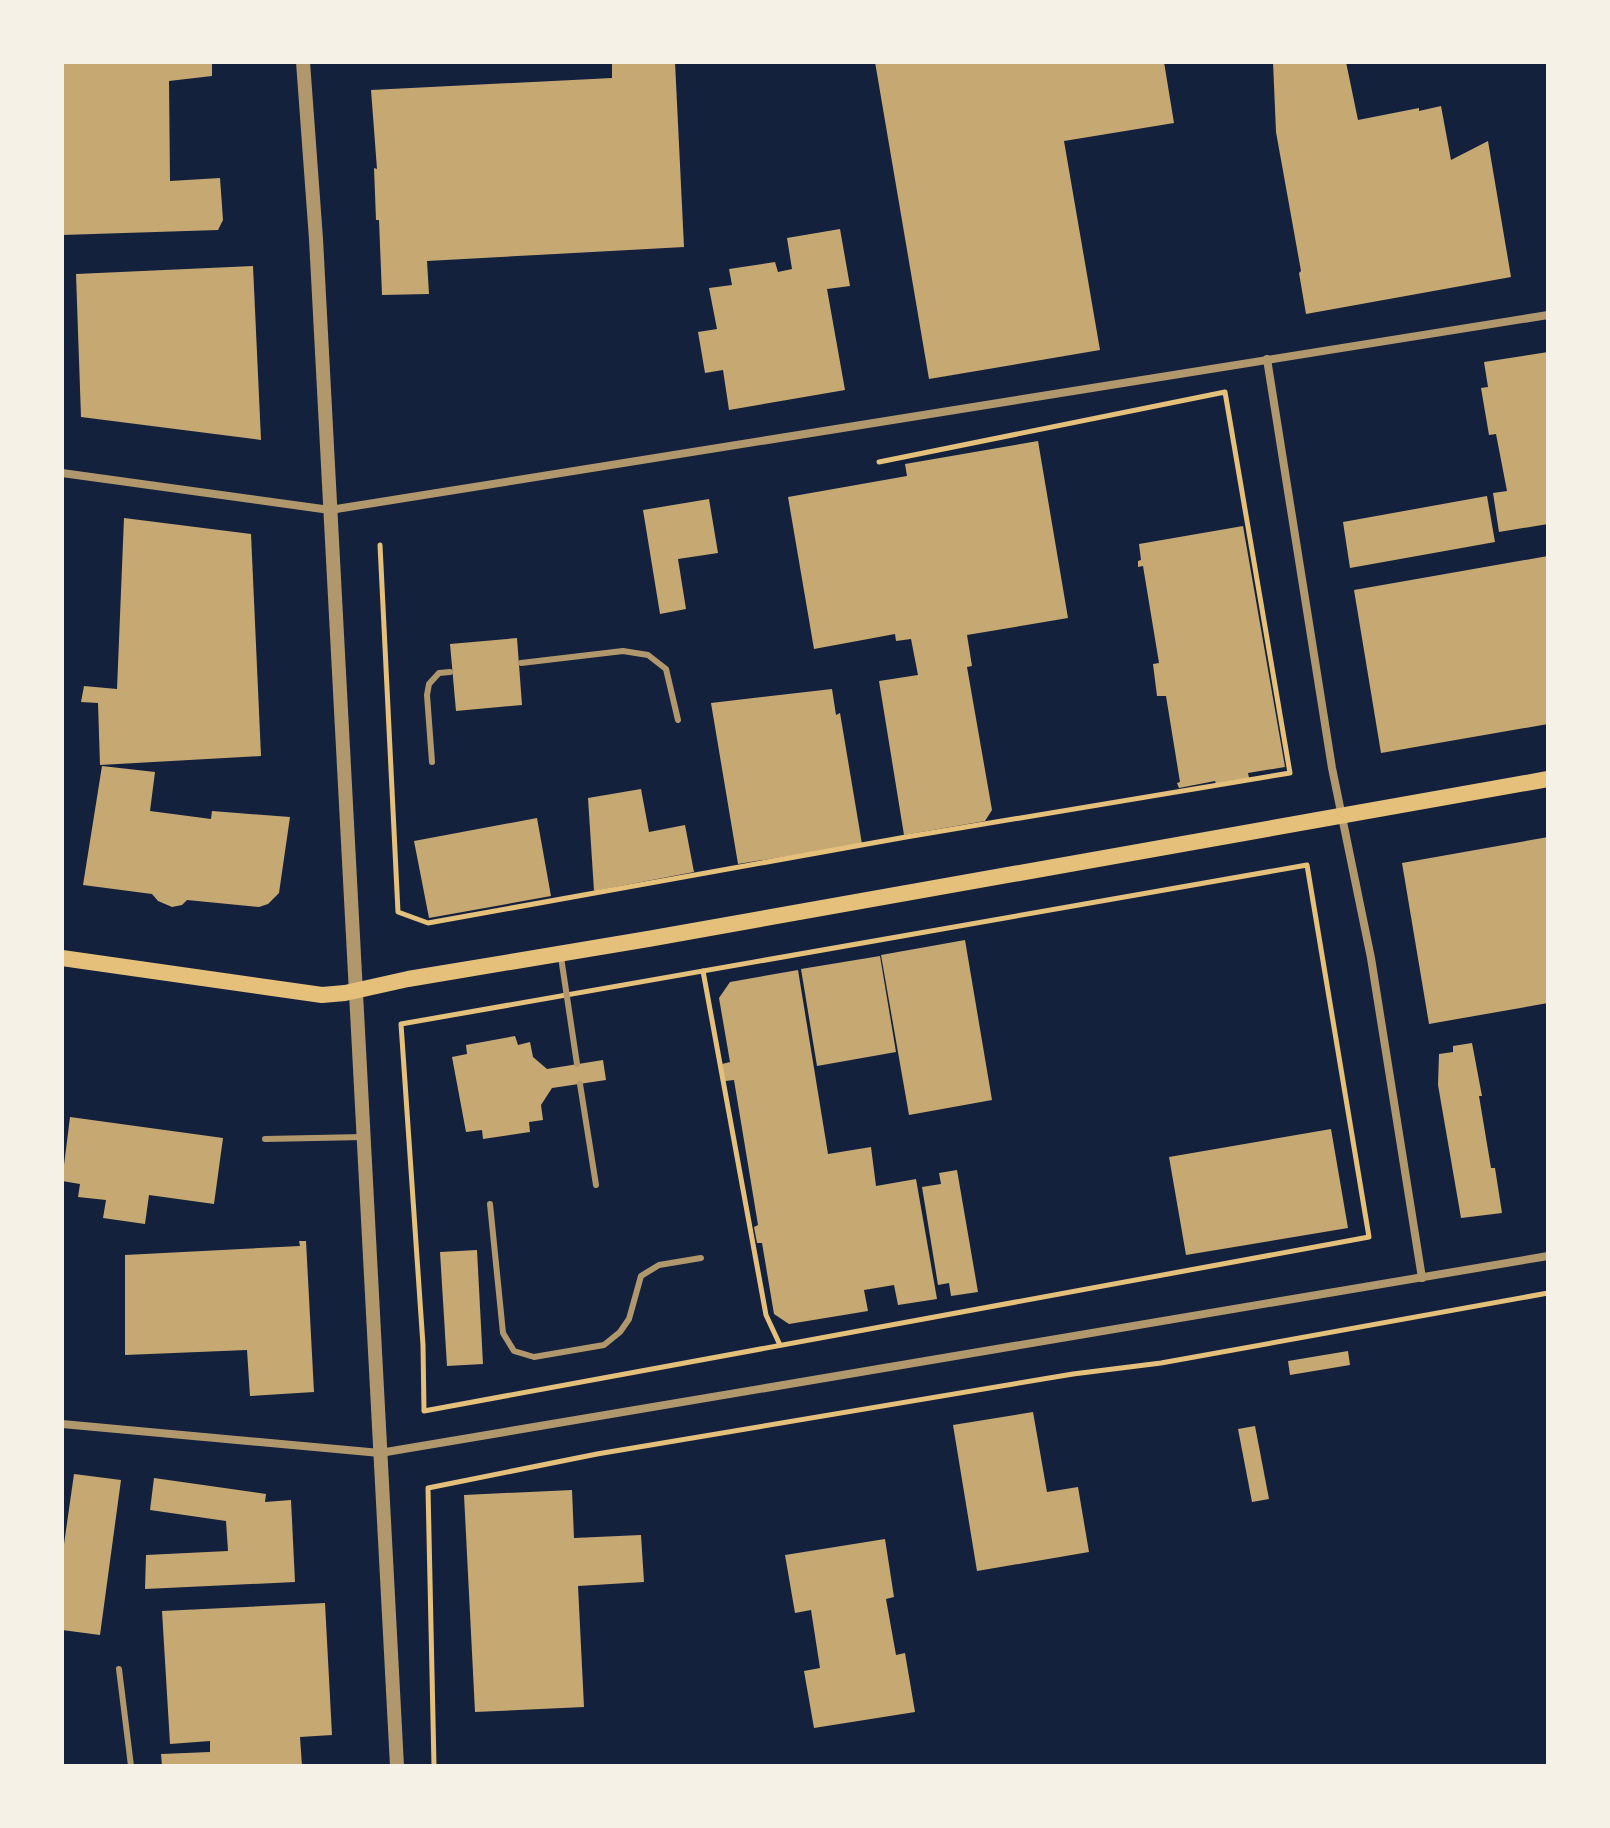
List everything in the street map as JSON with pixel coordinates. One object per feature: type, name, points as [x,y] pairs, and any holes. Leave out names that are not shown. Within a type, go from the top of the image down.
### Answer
[{"type":"main road","points":[[62,958],[322,995],[345,993],[408,979],[1548,779]]},
{"type":"street","points":[[303,62],[316,239],[397,1766]]},
{"type":"street","points":[[62,473],[330,510],[1548,315]]},
{"type":"street","points":[[1267,359],[1332,768],[1371,958],[1422,1278]]},
{"type":"street","points":[[62,1424],[380,1453],[1548,1256]]},
{"type":"lane","points":[[521,663],[623,651],[648,655],[666,669],[678,720]]},
{"type":"lane","points":[[432,762],[427,695],[429,684],[439,673],[450,672]]},
{"type":"lane","points":[[561,954],[577,1064]]},
{"type":"lane","points":[[580,1084],[596,1185]]},
{"type":"lane","points":[[265,1139],[364,1137]]},
{"type":"lane","points":[[490,1204],[503,1333],[514,1351],[534,1357],[604,1345],[620,1332],[629,1319],[641,1276],[659,1265],[701,1258]]},
{"type":"lane","points":[[119,1669],[131,1766]]},
{"type":"path","points":[[380,545],[398,912],[428,923],[906,837],[1290,773],[1225,392],[879,462]]},
{"type":"path","points":[[1307,865],[1369,1237],[424,1411],[423,1345],[401,1024],[703,971],[1307,865]]},
{"type":"path","points":[[703,971],[766,1315],[780,1345]]},
{"type":"path","points":[[434,1766],[428,1488],[597,1454],[1058,1377],[1161,1363],[1548,1293]]},
{"type":"building","points":[[62,62],[212,62],[212,76],[169,81],[170,181],[220,178],[223,220],[218,230],[62,235]]},
{"type":"building","points":[[675,62],[684,247],[427,261],[429,294],[382,295],[371,90],[612,78],[612,63]]},
{"type":"building","points":[[875,62],[1164,62],[1174,123],[1064,141],[1100,350],[929,379]]},
{"type":"building","points":[[1273,62],[1346,62],[1358,120],[1441,106],[1451,160],[1488,141],[1511,277],[1306,314],[1276,132]]},
{"type":"building","points":[[840,229],[850,286],[827,289],[845,390],[729,410],[723,370],[705,373],[698,332],[717,329],[709,288],[732,285],[729,269],[775,262],[778,272],[792,269],[787,238]]},
{"type":"building","points":[[253,266],[261,440],[81,417],[76,274]]},
{"type":"building","points":[[1548,352],[1548,524],[1499,532],[1493,493],[1507,491],[1496,434],[1489,435],[1481,388],[1488,387],[1484,362]]},
{"type":"building","points":[[1038,441],[1068,618],[967,635],[972,666],[967,667],[992,810],[985,821],[904,835],[879,681],[918,675],[911,639],[896,641],[895,634],[814,649],[788,497],[907,476],[905,464]]},
{"type":"building","points":[[1487,496],[1495,542],[1350,568],[1343,522]]},
{"type":"building","points":[[709,499],[718,553],[678,559],[686,609],[660,614],[643,510]]},
{"type":"building","points":[[124,518],[251,534],[261,756],[100,765],[98,703],[81,702],[84,686],[117,689]]},
{"type":"building","points":[[1243,526],[1285,767],[1248,773],[1249,778],[1179,788],[1166,696],[1157,696],[1153,664],[1159,663],[1143,566],[1138,567],[1141,560],[1139,544]]},
{"type":"building","points":[[1548,556],[1548,724],[1381,753],[1354,590]]},
{"type":"building","points":[[517,638],[522,705],[456,711],[450,644]]},
{"type":"building","points":[[832,689],[836,715],[840,713],[862,844],[738,864],[711,703]]},
{"type":"building","points":[[102,766],[155,772],[150,811],[211,819],[212,811],[290,817],[279,893],[268,904],[259,907],[187,900],[182,905],[172,907],[158,901],[152,894],[83,885]]},
{"type":"building","points":[[641,789],[649,832],[685,825],[694,872],[594,891],[588,798]]},
{"type":"building","points":[[537,818],[551,896],[429,918],[414,841]]},
{"type":"building","points":[[1548,837],[1548,1003],[1429,1024],[1402,863]]},
{"type":"building","points":[[965,940],[992,1100],[909,1115],[881,955]]},
{"type":"building","points":[[880,956],[896,1052],[817,1066],[801,969]]},
{"type":"building","points":[[798,970],[828,1154],[871,1147],[876,1186],[916,1179],[937,1299],[898,1305],[894,1285],[864,1290],[868,1311],[789,1324],[774,1314],[762,1243],[757,1243],[754,1227],[758,1225],[734,1080],[725,1081],[722,1064],[730,1062],[719,998],[730,982]]},
{"type":"building","points":[[515,1036],[518,1045],[530,1042],[533,1057],[547,1069],[603,1060],[606,1080],[552,1088],[541,1105],[543,1120],[529,1122],[530,1132],[483,1139],[482,1130],[466,1132],[452,1057],[467,1054],[466,1045]]},
{"type":"building","points":[[1472,1043],[1491,1168],[1495,1168],[1502,1213],[1461,1218],[1438,1085],[1439,1054],[1453,1052],[1453,1046]]},
{"type":"building","points":[[70,1117],[223,1138],[214,1204],[149,1195],[145,1224],[103,1218],[106,1200],[78,1197],[80,1184],[62,1181]]},
{"type":"building","points":[[1331,1129],[1348,1228],[1186,1255],[1169,1157]]},
{"type":"building","points":[[957,1170],[978,1292],[951,1296],[949,1283],[938,1285],[922,1187],[941,1184],[939,1173]]},
{"type":"building","points":[[299,1241],[306,1241],[314,1392],[250,1396],[247,1350],[125,1355],[125,1255],[300,1246]]},
{"type":"building","points":[[477,1250],[483,1364],[447,1366],[440,1252]]},
{"type":"building","points":[[1348,1351],[1350,1365],[1290,1375],[1288,1361]]},
{"type":"building","points":[[1033,1412],[1047,1492],[1078,1487],[1089,1552],[977,1571],[953,1425]]},
{"type":"building","points":[[1255,1426],[1269,1499],[1252,1502],[1238,1429]]},
{"type":"building","points":[[74,1474],[121,1480],[100,1635],[62,1630],[62,1558]]},
{"type":"building","points":[[154,1478],[266,1494],[265,1502],[291,1500],[295,1582],[145,1589],[146,1555],[228,1551],[226,1521],[150,1510]]},
{"type":"building","points":[[572,1490],[574,1538],[641,1535],[644,1582],[578,1586],[584,1707],[475,1712],[464,1495]]},
{"type":"building","points":[[885,1539],[894,1597],[886,1599],[896,1655],[905,1653],[915,1712],[814,1728],[804,1671],[820,1668],[811,1610],[795,1613],[785,1555]]},
{"type":"building","points":[[325,1603],[332,1735],[300,1737],[302,1766],[162,1766],[161,1754],[210,1752],[210,1741],[170,1744],[162,1611]]}]
